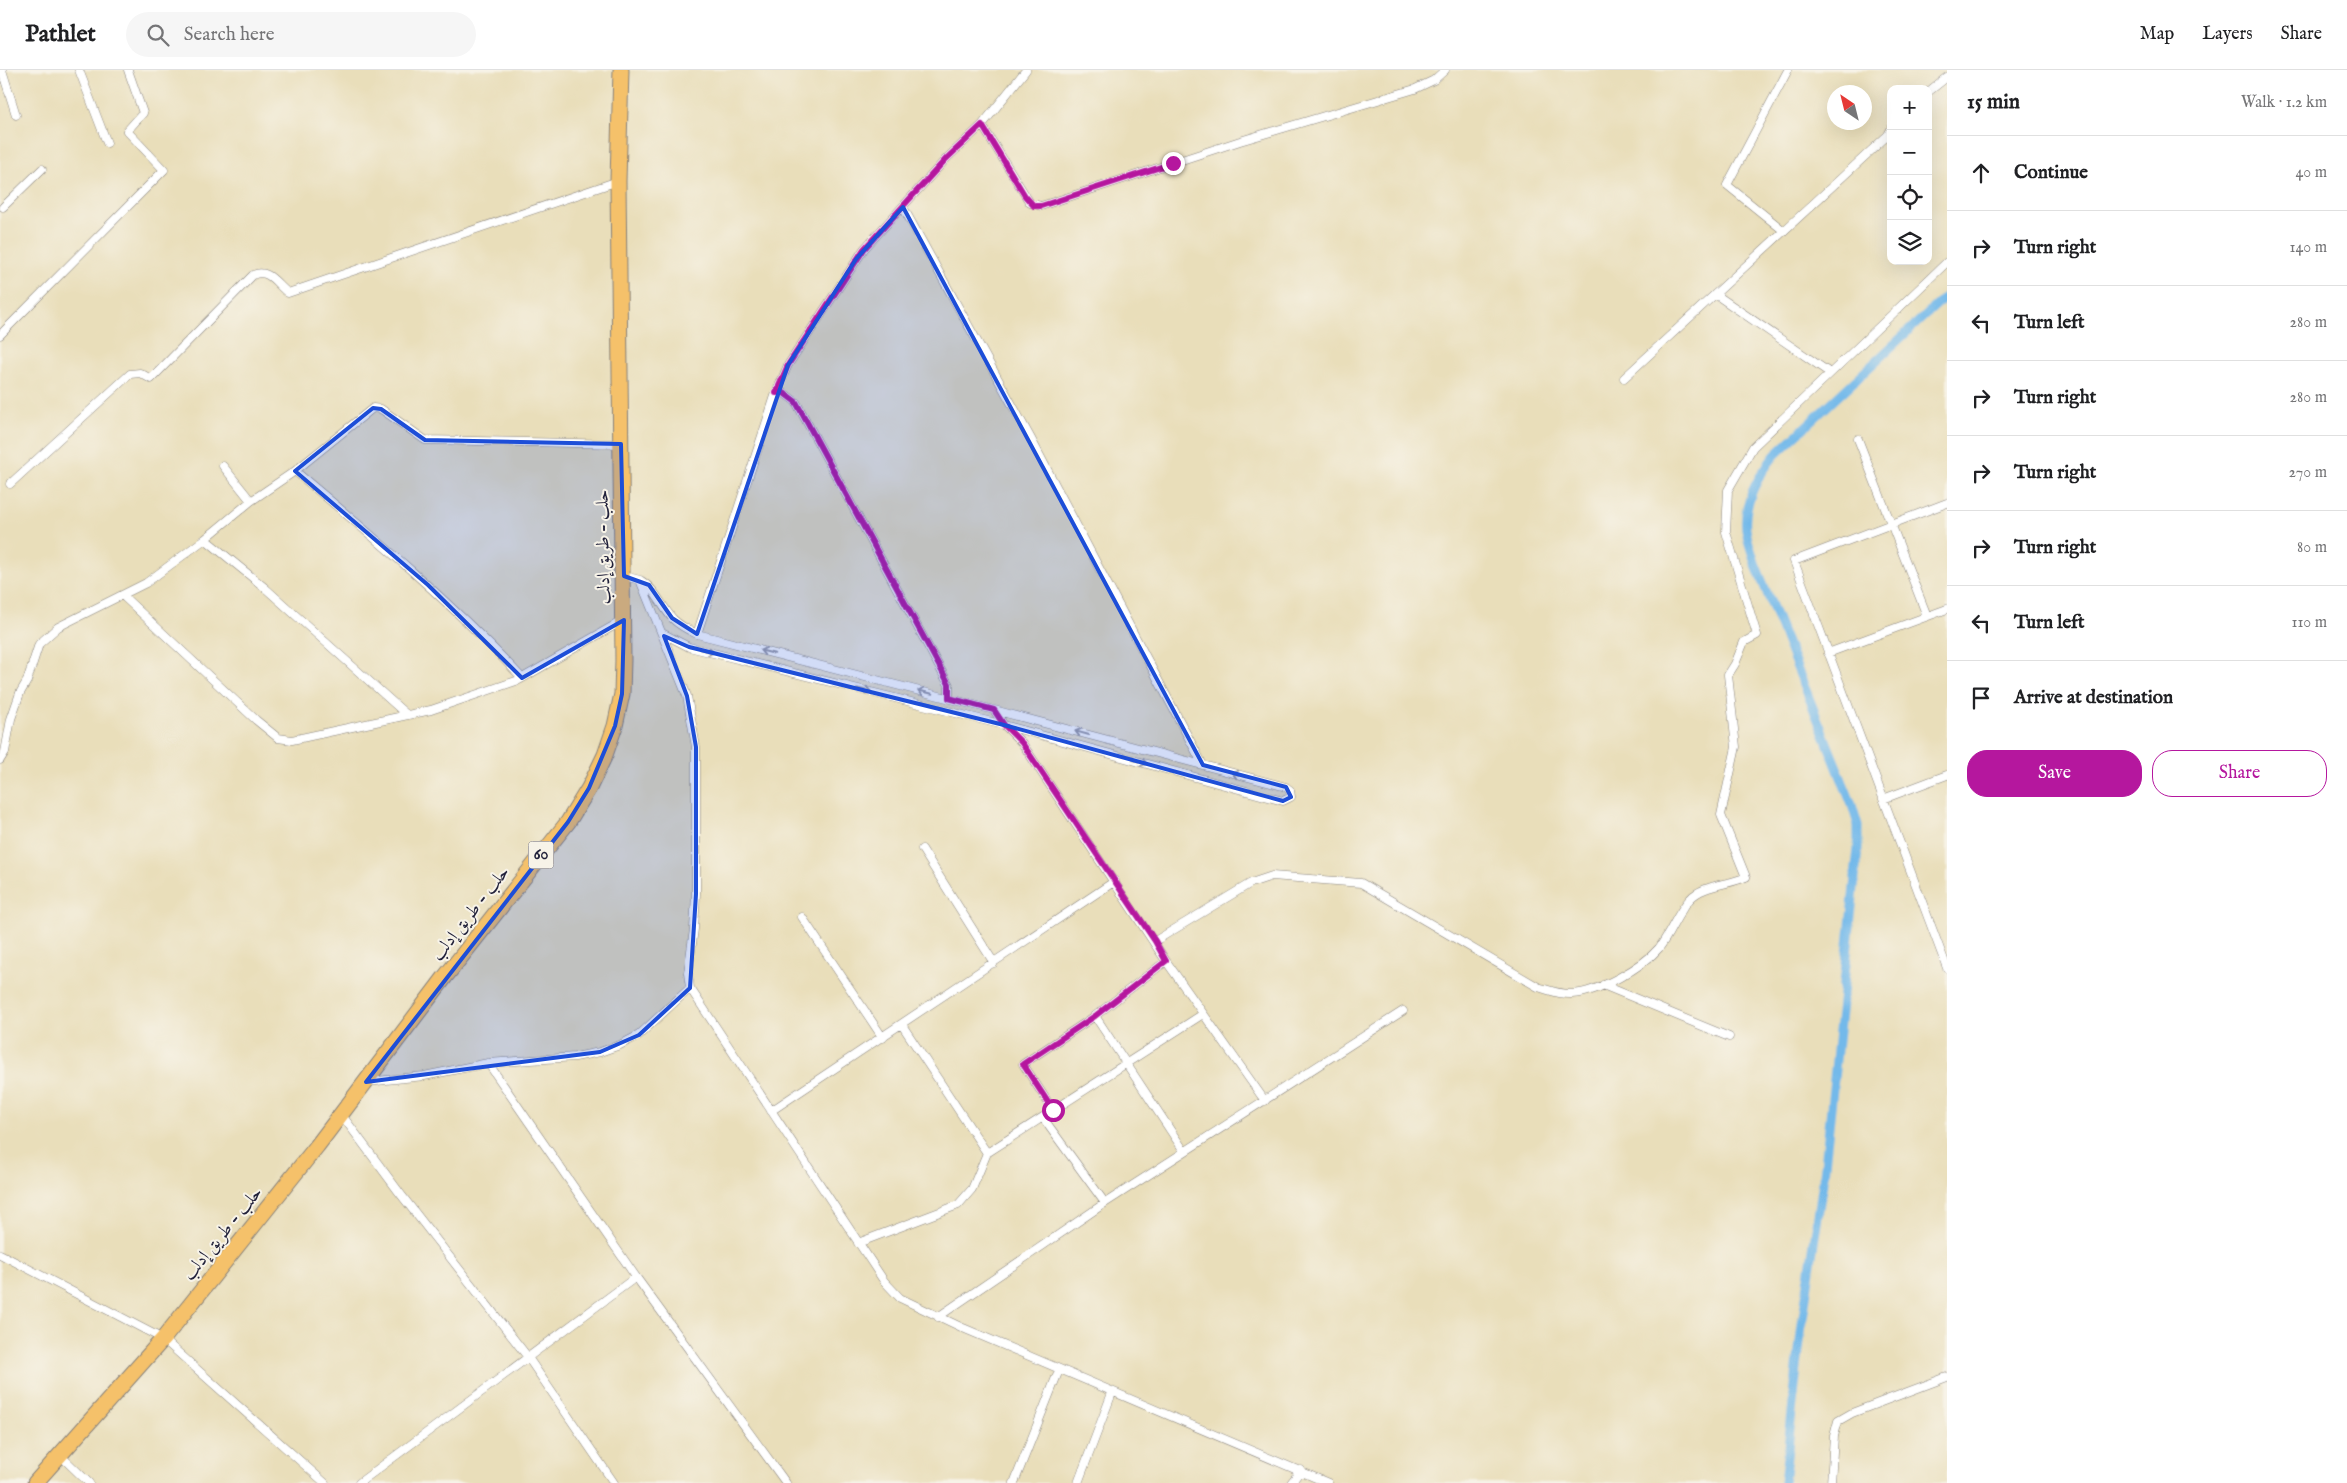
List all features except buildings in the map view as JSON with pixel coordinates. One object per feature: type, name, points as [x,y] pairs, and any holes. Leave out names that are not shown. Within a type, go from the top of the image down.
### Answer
[{"type":"highway","name":"حلب - طريق إدلب","points":[[35,1483],[163,1339],[341,1114],[445,977],[568,822],[589,788],[605,756],[615,726],[622,694],[624,620],[618,181],[621,70]]},
{"type":"street","points":[[2,70],[16,115]]},
{"type":"street","points":[[79,70],[107,143]]},
{"type":"street","points":[[0,335],[164,170],[127,131],[143,113],[128,70]]},
{"type":"street","points":[[697,634],[776,393],[788,365],[856,259],[946,159],[982,125],[1026,70]]},
{"type":"street","points":[[982,125],[1030,202],[1041,206],[1240,141],[1415,89],[1434,80],[1445,70]]},
{"type":"street","points":[[1784,231],[1727,185],[1788,70]]},
{"type":"street","points":[[1932,89],[1947,77]]},
{"type":"street","points":[[1624,378],[1888,136],[1891,130]]},
{"type":"street","points":[[1,207],[42,169]]},
{"type":"street","points":[[10,484],[130,374],[140,373],[151,379],[253,275],[264,272],[268,274],[288,293],[618,181]]},
{"type":"street","points":[[903,208],[1030,437],[1203,765]]},
{"type":"street","points":[[1155,941],[1251,883],[1272,876],[1361,883],[1538,987],[1571,994],[1603,985],[1650,957],[1660,946],[1690,899],[1701,890],[1732,883],[1746,877],[1722,815],[1736,746],[1728,675],[1744,642],[1757,635],[1726,532],[1728,490],[1753,447],[1947,262]]},
{"type":"street","points":[[1715,294],[1830,373]]},
{"type":"street","points":[[776,393],[784,393],[796,402],[949,684],[949,698]]},
{"type":"street","points":[[0,760],[5,752],[11,719],[20,693],[28,681],[40,644],[58,627],[159,574],[251,501],[295,471],[372,408],[381,409],[425,440],[621,444]]},
{"type":"street","points":[[1858,439],[1927,616]]},
{"type":"street","points":[[223,466],[251,501]]},
{"type":"street","points":[[295,471],[428,585],[486,639],[522,678]]},
{"type":"street","points":[[1947,503],[1794,561],[1947,968]]},
{"type":"street","points":[[205,539],[264,587],[407,715]]},
{"type":"street","points":[[624,576],[640,580],[649,585],[676,622],[697,634],[1286,787],[1290,790],[1291,797],[1283,801],[1004,725],[689,647],[662,633]]},
{"type":"street","points":[[640,580],[687,696],[696,748],[696,894],[694,929],[688,973],[690,988],[884,1281],[900,1298],[938,1317],[1112,1393],[1301,1470],[1328,1483]]},
{"type":"street","points":[[122,595],[278,738],[292,740],[430,710],[522,678],[624,620]]},
{"type":"street","points":[[1828,653],[1947,609]]},
{"type":"street","points":[[994,710],[1004,725],[1022,743],[1155,941],[1166,961],[1264,1101]]},
{"type":"street","points":[[1883,799],[1947,776]]},
{"type":"street","points":[[922,848],[994,963]]},
{"type":"street","points":[[771,1111],[883,1038],[1114,881]]},
{"type":"street","points":[[802,917],[883,1038]]},
{"type":"street","points":[[1053,1110],[1023,1064],[1095,1016],[1166,961]]},
{"type":"street","points":[[1603,985],[1729,1037]]},
{"type":"street","points":[[366,1082],[424,1076],[488,1063],[575,1057],[620,1045],[639,1035],[690,988]]},
{"type":"street","points":[[938,1317],[1184,1151],[1404,1011]]},
{"type":"street","points":[[858,1243],[958,1205],[972,1190],[987,1153],[1203,1014]]},
{"type":"street","points":[[1095,1016],[1184,1151]]},
{"type":"street","points":[[902,1025],[987,1153]]},
{"type":"street","points":[[488,1063],[636,1277],[786,1483]]},
{"type":"street","points":[[341,1114],[399,1192],[527,1356],[614,1483]]},
{"type":"street","points":[[1043,1118],[1105,1203]]},
{"type":"street","points":[[0,1254],[163,1339],[325,1483]]},
{"type":"street","points":[[358,1483],[636,1277]]},
{"type":"street","points":[[1014,1483],[1060,1370]]},
{"type":"street","points":[[1831,1483],[1834,1428],[1838,1421],[1852,1413],[1947,1377]]},
{"type":"street","points":[[1078,1483],[1112,1393]]},
{"type":"street","points":[[60,1455],[89,1483]]},
{"type":"street","points":[[1291,1483],[1301,1470]]},
{"type":"highlighted area","points":[[903,207],[1203,765],[1286,787],[1291,797],[1283,801],[1004,725],[689,647],[664,636],[687,696],[696,747],[696,894],[690,988],[639,1035],[600,1052],[366,1082],[568,822],[589,788],[615,726],[622,694],[624,620],[522,678],[428,585],[295,471],[373,408],[381,409],[425,440],[621,444],[624,576],[649,585],[672,618],[697,634],[788,365],[856,259]]},
{"type":"waterway","points":[[1784,1483],[1802,1324],[1824,1175],[1858,849],[1858,825],[1852,805],[1755,563],[1748,542],[1747,509],[1753,489],[1775,455],[1947,295]]},
{"type":"route","points":[[1053,1110],[1023,1064],[1095,1016],[1166,961],[1155,941],[1022,743],[1004,725],[994,710],[949,698],[949,684],[796,402],[784,393],[776,393],[788,365],[856,259],[946,159],[982,125],[1025,196],[1034,206],[1041,206],[1173,163]]}]
